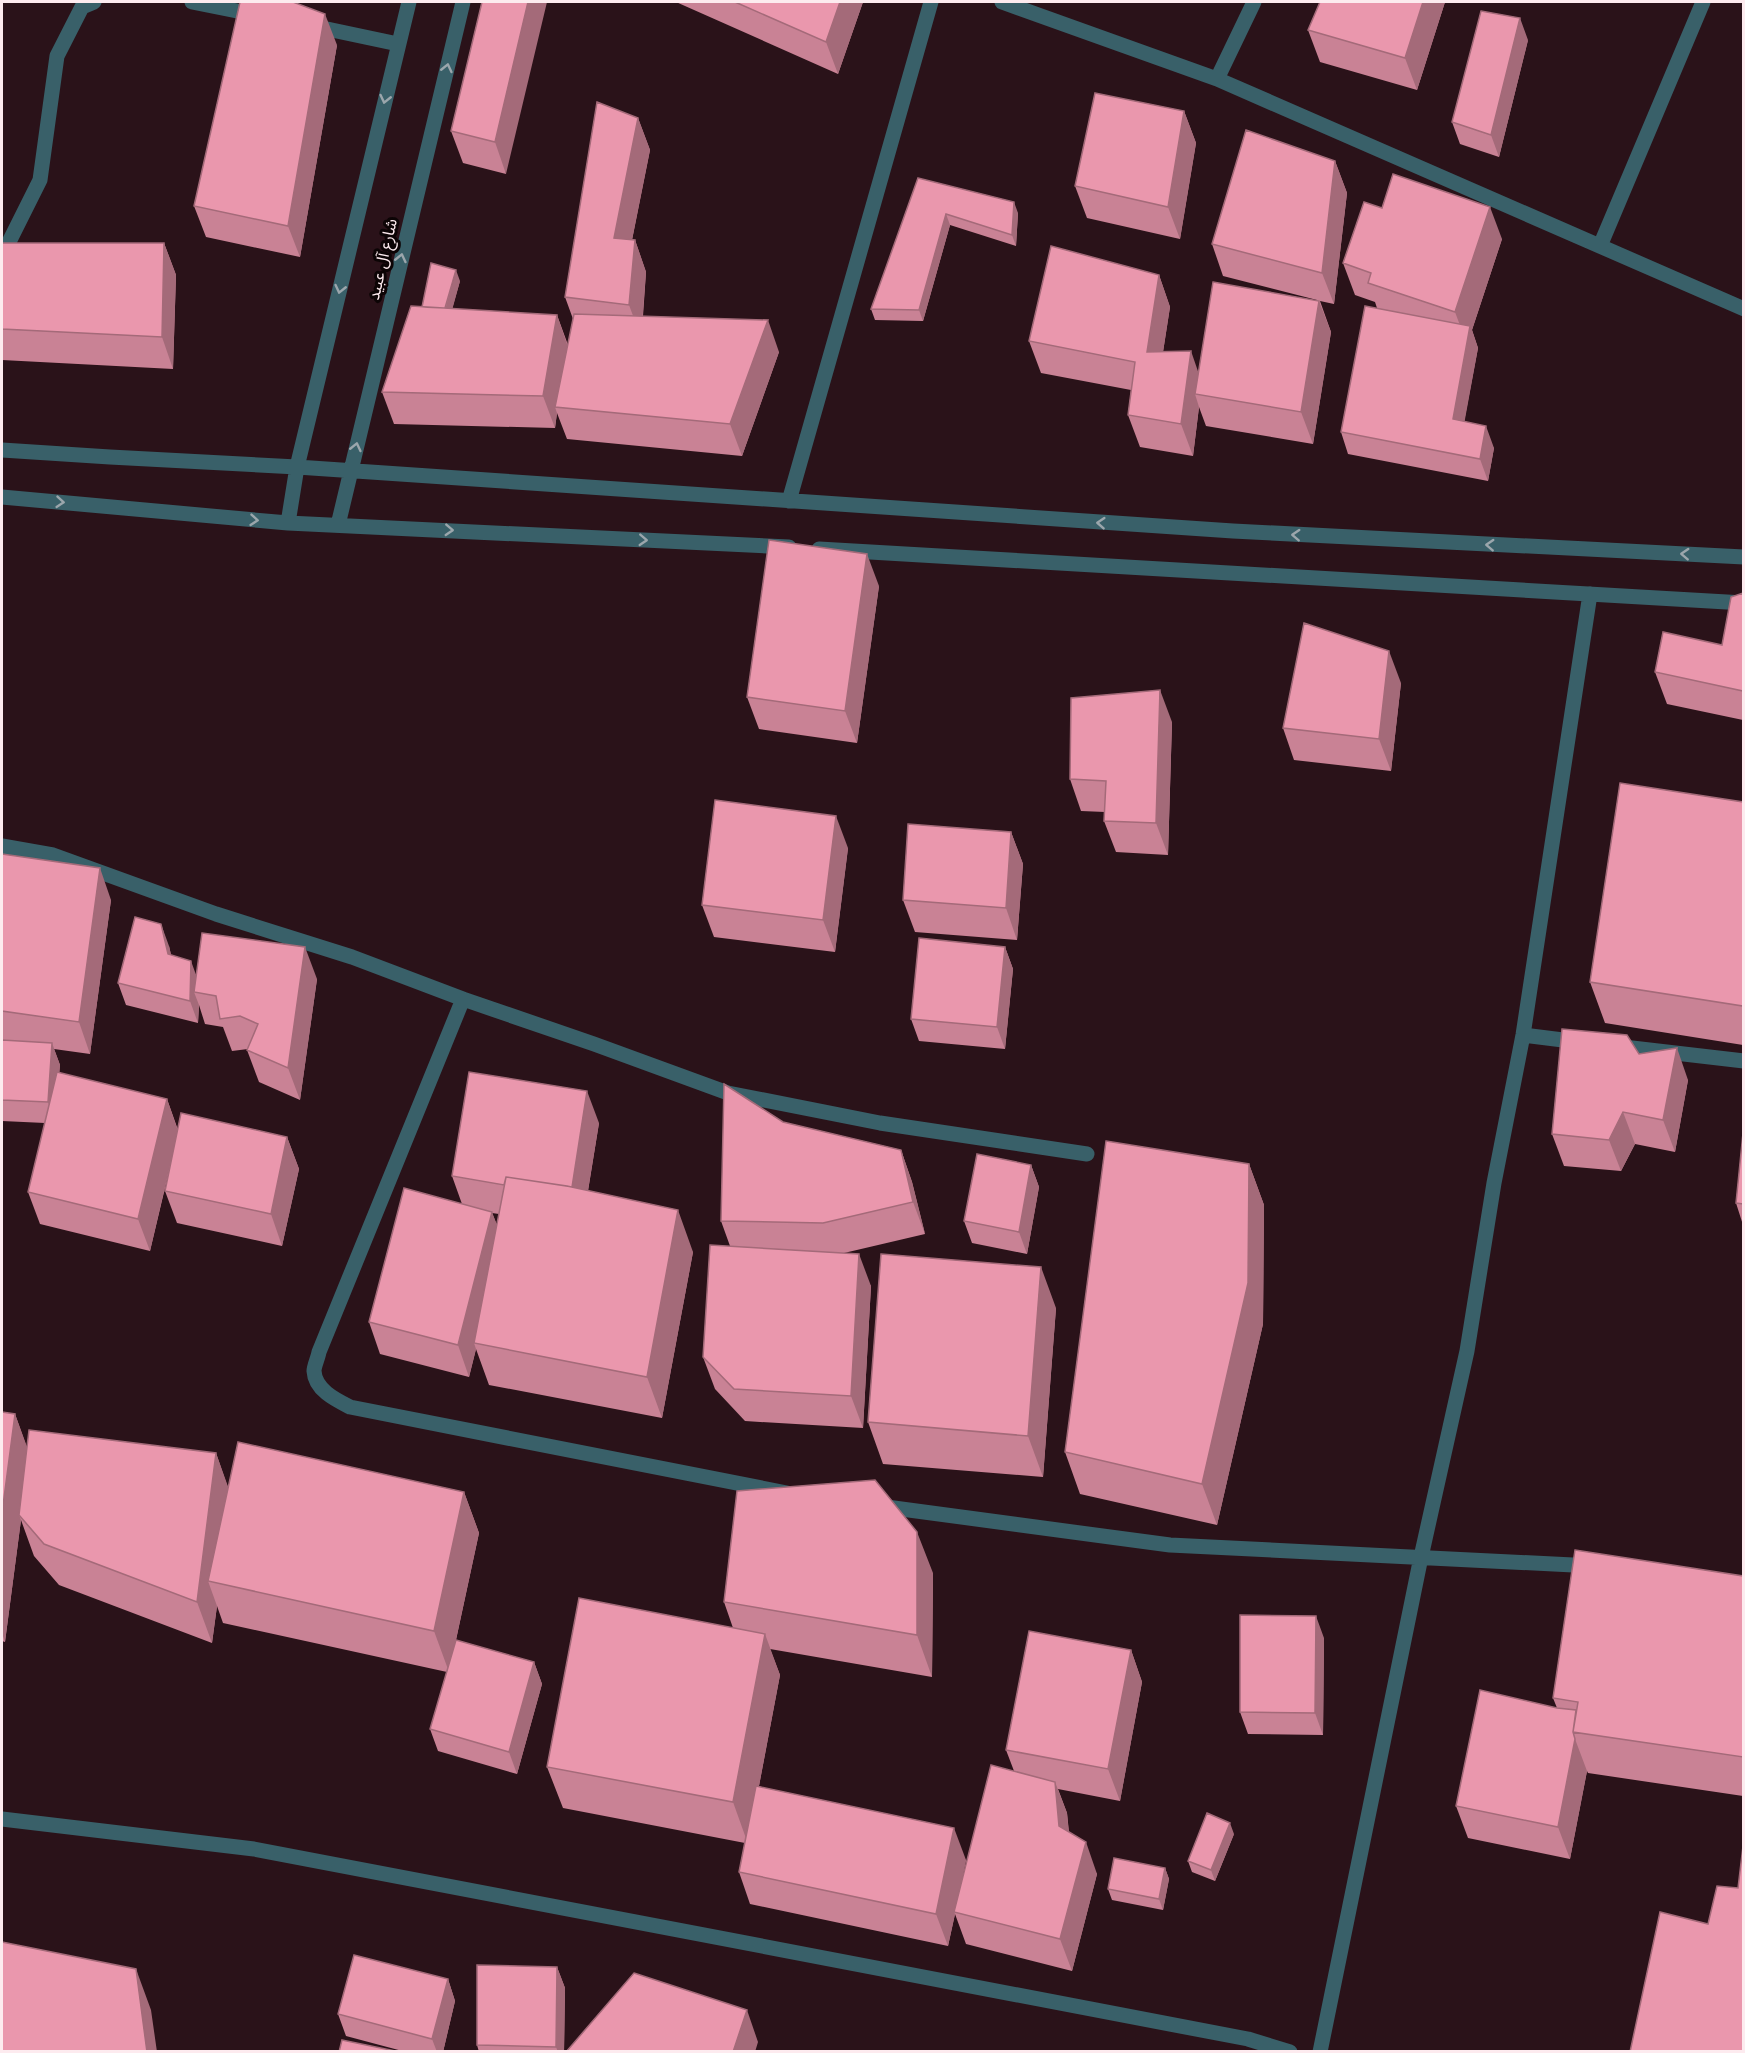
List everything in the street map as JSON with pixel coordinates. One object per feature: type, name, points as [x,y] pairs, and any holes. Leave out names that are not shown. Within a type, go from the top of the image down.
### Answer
[{"type":"street","points":[[192,2],[273,18]]},
{"type":"street","name":"شارع آل عبيد","points":[[288,523],[297,467],[409,2]]},
{"type":"street","name":"شارع آل عبيد","points":[[339,525],[463,2]]},
{"type":"street","points":[[789,501],[931,2]]},
{"type":"street","points":[[1002,2],[1217,79],[1743,309]]},
{"type":"street","points":[[1217,79],[1254,2]]},
{"type":"street","points":[[1600,246],[1703,2]]},
{"type":"street","points":[[2,248],[7,246],[40,180],[57,56],[85,3]]},
{"type":"street","points":[[294,22],[398,44]]},
{"type":"street","points":[[2,450],[297,467],[1233,531],[1743,557]]},
{"type":"street","points":[[2,497],[288,523],[781,547],[1743,603]]},
{"type":"street","points":[[1320,2052],[1421,1557],[1467,1351],[1494,1183],[1523,1035],[1590,594]]},
{"type":"street","points":[[2,846],[53,855],[216,914],[352,957],[728,1093],[880,1123],[1087,1155]]},
{"type":"street","points":[[463,999],[319,1352],[314,1371],[321,1387],[334,1399],[350,1407],[802,1496]]},
{"type":"street","points":[[1523,1035],[1743,1061]]},
{"type":"street","points":[[861,1504],[1170,1545],[1607,1566]]},
{"type":"street","points":[[2,1820],[254,1849],[1248,2039],[1290,2052]]},
{"type":"building","points":[[240,2],[293,2],[325,14],[288,226],[194,206]]},
{"type":"building","points":[[482,2],[528,2],[495,142],[451,131]]},
{"type":"building","points":[[735,2],[840,2],[826,42]]},
{"type":"building","points":[[1320,2],[1423,2],[1405,58],[1308,30]]},
{"type":"building","points":[[1481,11],[1520,18],[1491,135],[1452,122]]},
{"type":"building","points":[[1095,93],[1184,111],[1168,207],[1075,186]]},
{"type":"building","points":[[597,102],[638,118],[614,238],[635,240],[629,305],[565,297]]},
{"type":"building","points":[[1246,130],[1335,161],[1322,273],[1212,244]]},
{"type":"building","points":[[1393,174],[1490,207],[1455,312],[1368,283],[1371,273],[1343,263],[1364,202],[1382,208]]},
{"type":"building","points":[[918,178],[1014,202],[1012,235],[946,214],[919,310],[871,309]]},
{"type":"building","points":[[2,243],[164,243],[162,337],[2,329]]},
{"type":"building","points":[[1051,246],[1159,275],[1147,352],[1191,351],[1181,424],[1128,415],[1135,362],[1029,341]]},
{"type":"building","points":[[431,263],[456,270],[445,308],[422,307]]},
{"type":"building","points":[[1213,282],[1319,301],[1301,412],[1195,394]]},
{"type":"building","points":[[411,306],[557,315],[543,396],[382,392]]},
{"type":"building","points":[[1365,306],[1470,326],[1453,419],[1486,426],[1480,459],[1341,432]]},
{"type":"building","points":[[574,314],[768,320],[730,424],[555,407]]},
{"type":"building","points":[[769,540],[867,554],[845,711],[747,697]]},
{"type":"building","points":[[1743,593],[1743,691],[1655,672],[1663,632],[1722,645],[1731,597]]},
{"type":"building","points":[[1304,623],[1389,651],[1379,739],[1283,728]]},
{"type":"building","points":[[1160,690],[1156,823],[1104,821],[1106,781],[1070,779],[1071,698]]},
{"type":"building","points":[[1620,783],[1743,802],[1743,1006],[1590,982]]},
{"type":"building","points":[[715,800],[836,816],[823,920],[702,905]]},
{"type":"building","points":[[908,824],[1011,832],[1006,908],[903,900]]},
{"type":"building","points":[[2,854],[100,868],[79,1022],[2,1011]]},
{"type":"building","points":[[135,917],[161,924],[168,954],[191,961],[190,1001],[118,983]]},
{"type":"building","points":[[202,933],[305,947],[288,1068],[247,1050],[258,1024],[240,1016],[220,1019],[216,996],[194,992]]},
{"type":"building","points":[[919,938],[1005,947],[997,1027],[911,1019]]},
{"type":"building","points":[[1562,1029],[1627,1035],[1639,1054],[1677,1048],[1663,1120],[1623,1112],[1609,1140],[1552,1134]]},
{"type":"building","points":[[2,1040],[52,1043],[48,1102],[2,1100]]},
{"type":"building","points":[[57,1072],[167,1099],[138,1219],[28,1192]]},
{"type":"building","points":[[469,1072],[587,1091],[572,1187],[506,1177],[504,1185],[452,1176]]},
{"type":"building","points":[[724,1084],[783,1122],[901,1150],[913,1202],[823,1223],[721,1221]]},
{"type":"building","points":[[181,1113],[287,1137],[271,1214],[165,1191]]},
{"type":"building","points":[[1743,1133],[1743,1204],[1736,1203]]},
{"type":"building","points":[[1106,1141],[1249,1164],[1248,1283],[1202,1484],[1065,1452]]},
{"type":"building","points":[[977,1154],[1031,1165],[1019,1232],[964,1221]]},
{"type":"building","points":[[506,1177],[567,1186],[678,1210],[647,1377],[474,1343]]},
{"type":"building","points":[[404,1188],[492,1212],[458,1345],[369,1322]]},
{"type":"building","points":[[710,1245],[859,1254],[851,1396],[734,1389],[703,1357]]},
{"type":"building","points":[[881,1254],[1041,1267],[1028,1436],[868,1422]]},
{"type":"building","points":[[2,1412],[15,1414],[2,1513]]},
{"type":"building","points":[[29,1430],[216,1453],[197,1602],[44,1544],[19,1515]]},
{"type":"building","points":[[238,1442],[464,1492],[434,1631],[208,1581]]},
{"type":"building","points":[[875,1480],[917,1532],[917,1635],[724,1602],[737,1491]]},
{"type":"building","points":[[1575,1550],[1743,1576],[1743,1757],[1573,1732],[1578,1702],[1553,1698]]},
{"type":"building","points":[[579,1598],[765,1634],[733,1802],[547,1767]]},
{"type":"building","points":[[1240,1615],[1316,1616],[1315,1713],[1240,1712]]},
{"type":"building","points":[[1029,1631],[1131,1650],[1108,1769],[1006,1750]]},
{"type":"building","points":[[456,1640],[534,1662],[509,1752],[430,1729]]},
{"type":"building","points":[[1480,1690],[1557,1708],[1576,1710],[1573,1732],[1575,1739],[1558,1827],[1456,1806]]},
{"type":"building","points":[[991,1765],[1055,1782],[1059,1826],[1086,1842],[1060,1939],[954,1912]]},
{"type":"building","points":[[756,1786],[954,1828],[936,1914],[739,1872]]},
{"type":"building","points":[[1207,1813],[1230,1823],[1211,1870],[1188,1861]]},
{"type":"building","points":[[1743,1846],[1743,2052],[1630,2052],[1660,1912],[1708,1924],[1717,1886],[1738,1888]]},
{"type":"building","points":[[1114,1858],[1165,1868],[1159,1899],[1108,1889]]},
{"type":"building","points":[[2,1942],[136,1969],[147,2052],[2,2052]]},
{"type":"building","points":[[354,1955],[448,1979],[432,2039],[338,2014]]},
{"type":"building","points":[[477,1965],[557,1967],[556,2047],[477,2045]]},
{"type":"building","points":[[634,1973],[747,2010],[733,2052],[566,2052]]},
{"type":"building","points":[[342,2040],[400,2052],[339,2052]]}]
